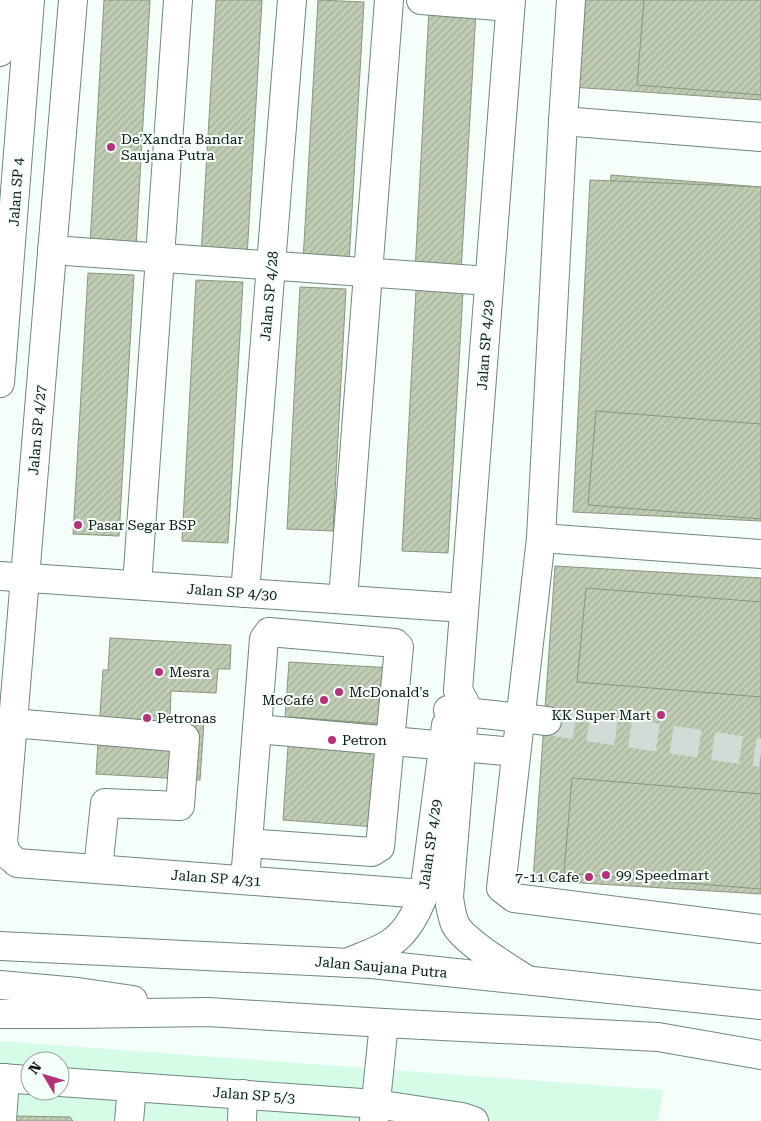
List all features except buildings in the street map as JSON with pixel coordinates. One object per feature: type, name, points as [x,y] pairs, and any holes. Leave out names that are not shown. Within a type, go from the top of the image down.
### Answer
[{"type":"street","points":[[0,52],[5,0]]},
{"type":"street","name":"Jalan SP 4","points":[[0,383],[4,288],[30,0]]},
{"type":"street","name":"Jalan SP 4/27","points":[[10,858],[6,854],[3,842],[13,723],[12,577],[52,250],[73,0]]},
{"type":"street","points":[[137,585],[178,0]]},
{"type":"street","name":"Jalan SP 4/28","points":[[245,593],[292,0]]},
{"type":"street","points":[[343,599],[389,0]]},
{"type":"street","points":[[421,0],[511,3]]},
{"type":"street","points":[[571,0],[541,538],[501,888],[514,898],[761,929]]},
{"type":"street","name":"Jalan SP 4/29","points":[[347,963],[390,944],[406,928],[417,912],[424,894],[452,746],[457,704],[511,3]]},
{"type":"street","points":[[563,121],[761,138]]},
{"type":"street","points":[[52,250],[489,281]]},
{"type":"street","points":[[541,538],[761,554]]},
{"type":"street","name":"Jalan SP 4/30","points":[[12,577],[464,608]]},
{"type":"street","points":[[245,880],[264,639],[268,632],[395,643],[399,647],[380,847],[372,852],[248,843]]},
{"type":"street","points":[[457,704],[548,721],[535,726],[530,731],[515,762]]},
{"type":"street","points":[[13,723],[185,738],[180,806],[106,803],[98,869]]},
{"type":"street","points":[[257,729],[452,746],[515,762]]},
{"type":"street","points":[[452,746],[449,897],[451,911],[456,925],[464,936],[527,980]]},
{"type":"street","name":"Jalan SP 4/31","points":[[10,858],[17,863],[424,894]]},
{"type":"street","points":[[705,922],[761,918]]},
{"type":"street","points":[[0,934],[13,939],[81,949]]},
{"type":"street","name":"Jalan Saujana Putra","points":[[0,946],[347,963],[761,1004]]},
{"type":"street","points":[[0,986],[78,992],[208,1012]]},
{"type":"street","points":[[0,1014],[208,1012],[658,1037],[761,1055]]},
{"type":"street","points":[[375,1112],[384,1023]]},
{"type":"street","points":[[2,1121],[12,1079]]},
{"type":"street","name":"Jalan SP 5/3","points":[[70,1083],[243,1094],[375,1112],[462,1117],[474,1121]]},
{"type":"street","points":[[129,1121],[132,1087]]},
{"type":"street","points":[[242,1121],[243,1094]]},
{"type":"shaded area","points":[[0,1041],[663,1090],[658,1121],[0,1121]]},
{"type":"tunnel","points":[[547,721],[761,753]]},
{"type":"place","name":"De'Xandra Bandar Saujana Putra","points":[[111,147]]},
{"type":"place","name":"Pasar Segar BSP","points":[[78,525]]},
{"type":"place","name":"Mesra","points":[[159,672]]},
{"type":"place","name":"McDonald's","points":[[339,692]]},
{"type":"place","name":"McCafé","points":[[324,700]]},
{"type":"place","name":"KK Super Mart","points":[[661,715]]},
{"type":"place","name":"Petronas","points":[[147,718]]},
{"type":"place","name":"Petron","points":[[332,740]]},
{"type":"place","name":"99 Speedmart","points":[[606,875]]},
{"type":"place","name":"7-11 Cafe","points":[[589,877]]}]
